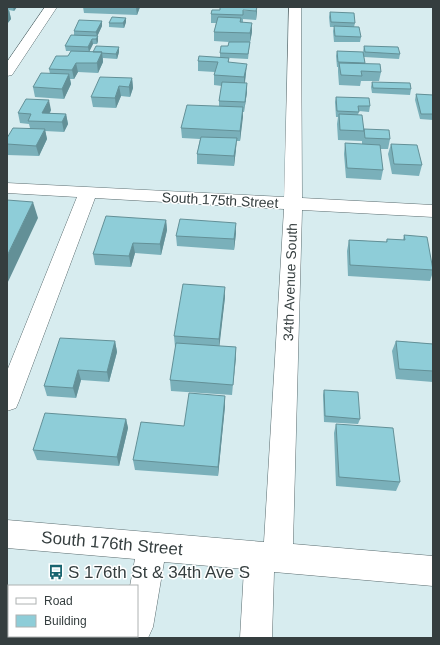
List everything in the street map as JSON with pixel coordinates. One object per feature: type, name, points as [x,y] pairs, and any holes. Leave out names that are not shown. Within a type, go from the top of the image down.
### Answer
[{"type":"street","points":[[7,72],[51,7]]},
{"type":"street","name":"34th Avenue South","points":[[256,638],[269,557],[293,204],[295,7]]},
{"type":"street","name":"South 175th Street","points":[[7,188],[433,211]]},
{"type":"street","points":[[7,401],[88,193]]},
{"type":"street","name":"South 176th Street","points":[[7,534],[433,571]]},
{"type":"street","points":[[138,620],[152,547]]},
{"type":"building","points":[[220,7],[257,7],[256,11],[243,10],[243,15],[211,14],[212,10],[220,10]]},
{"type":"building","points":[[330,12],[354,13],[355,23],[331,22]]},
{"type":"building","points":[[112,17],[126,18],[123,23],[109,23]]},
{"type":"building","points":[[218,17],[241,18],[240,22],[252,23],[250,33],[214,32]]},
{"type":"building","points":[[79,20],[102,21],[96,32],[74,31]]},
{"type":"building","points":[[334,26],[359,27],[361,37],[335,36]]},
{"type":"building","points":[[71,35],[98,36],[96,39],[92,39],[88,47],[65,46]]},
{"type":"building","points":[[229,42],[250,42],[248,54],[220,53],[221,46],[228,46]]},
{"type":"building","points":[[96,46],[119,47],[116,54],[93,52]]},
{"type":"building","points":[[364,46],[398,47],[400,54],[365,52]]},
{"type":"building","points":[[71,51],[102,52],[97,63],[76,63],[72,70],[49,69],[56,56],[68,56]]},
{"type":"building","points":[[337,51],[363,52],[365,63],[338,62]]},
{"type":"building","points":[[199,56],[229,58],[228,62],[247,64],[244,77],[214,75],[218,62],[198,61]]},
{"type":"building","points":[[339,63],[380,64],[381,72],[361,71],[362,76],[341,75]]},
{"type":"building","points":[[41,73],[69,74],[62,89],[33,87]]},
{"type":"building","points":[[100,77],[132,78],[129,87],[119,86],[115,98],[91,97]]},
{"type":"building","points":[[222,82],[247,83],[245,102],[219,101]]},
{"type":"building","points":[[372,82],[410,83],[411,89],[373,88]]},
{"type":"building","points":[[416,94],[433,95],[433,114],[421,114]]},
{"type":"building","points":[[336,97],[369,98],[370,106],[358,106],[359,112],[337,111]]},
{"type":"building","points":[[26,99],[49,100],[42,113],[66,114],[62,122],[28,121],[31,114],[18,113]]},
{"type":"building","points":[[187,105],[243,107],[240,131],[181,128]]},
{"type":"building","points":[[339,114],[362,115],[364,131],[340,130]]},
{"type":"building","points":[[13,128],[45,129],[36,146],[7,144],[7,138]]},
{"type":"building","points":[[364,129],[389,130],[390,139],[365,138]]},
{"type":"building","points":[[201,137],[237,138],[234,156],[197,154]]},
{"type":"building","points":[[345,143],[380,145],[383,170],[347,168]]},
{"type":"building","points":[[391,144],[417,145],[422,165],[394,164]]},
{"type":"building","points":[[7,200],[33,202],[7,256]]},
{"type":"building","points":[[106,216],[166,220],[160,244],[133,243],[129,256],[93,254]]},
{"type":"building","points":[[180,219],[236,223],[234,239],[176,236]]},
{"type":"building","points":[[404,235],[427,237],[433,270],[350,265],[349,240],[387,242],[387,239],[405,240]]},
{"type":"building","points":[[183,284],[225,287],[219,339],[174,336]]},
{"type":"building","points":[[60,338],[115,341],[107,372],[78,370],[73,388],[44,386]]},
{"type":"building","points":[[396,341],[433,344],[433,371],[399,369]]},
{"type":"building","points":[[176,343],[236,347],[233,385],[170,380]]},
{"type":"building","points":[[324,390],[358,392],[360,419],[325,416]]},
{"type":"building","points":[[189,393],[225,396],[218,467],[133,460],[141,422],[184,426]]},
{"type":"building","points":[[45,413],[126,419],[117,457],[33,450]]},
{"type":"building","points":[[336,424],[393,428],[400,482],[339,477]]},
{"type":"place","name":"S 176th St & 34th Ave S","points":[[56,572]]}]
